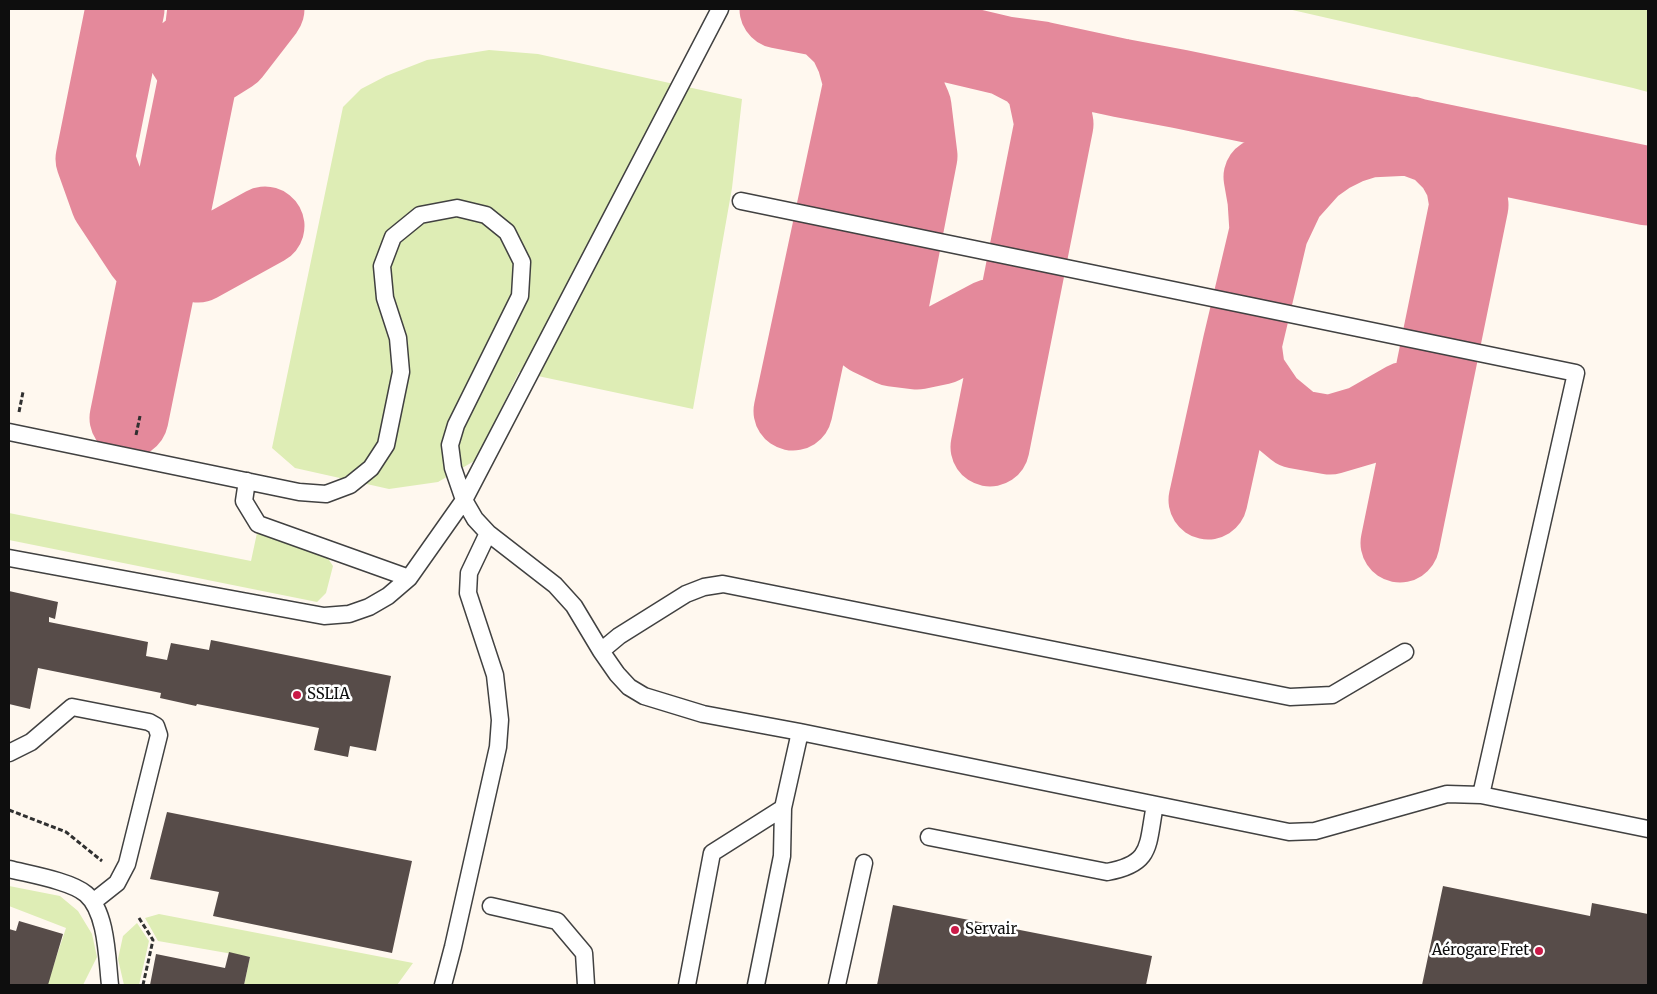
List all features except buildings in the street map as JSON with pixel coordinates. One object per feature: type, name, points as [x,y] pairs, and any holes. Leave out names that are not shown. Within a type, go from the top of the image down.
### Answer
[{"type":"lane","points":[[9,558],[324,616],[349,614],[370,607],[388,596],[409,578],[464,500],[720,9]]},
{"type":"lane","points":[[741,201],[1576,373],[1480,795]]},
{"type":"lane","points":[[9,432],[299,492],[326,494],[350,485],[371,468],[386,445],[401,372],[398,338],[385,298],[382,266],[394,237],[420,215],[457,208],[486,215],[507,232],[522,262],[520,296],[456,425],[450,445],[454,468],[464,500],[475,519],[488,533],[561,592],[574,606],[617,674],[629,687],[644,696],[703,714],[800,732],[1289,832],[1315,831],[1447,794],[1480,795],[1648,829]]},
{"type":"lane","points":[[247,481],[244,501],[258,524],[409,578]]},
{"type":"lane","points":[[443,985],[498,747],[500,720],[495,675],[468,593],[469,574],[488,533]]},
{"type":"lane","points":[[601,651],[619,636],[686,594],[704,587],[723,584],[1290,697],[1332,695],[1406,652]]},
{"type":"lane","points":[[9,753],[31,742],[72,707],[149,722],[156,726],[159,735],[127,864],[117,883],[93,902]]},
{"type":"lane","points":[[756,985],[782,856],[783,808],[800,732]]},
{"type":"lane","points":[[929,837],[1107,872],[1124,869],[1137,863],[1146,852],[1155,805]]},
{"type":"lane","points":[[687,985],[712,853],[783,808]]},
{"type":"lane","points":[[838,985],[864,863]]},
{"type":"lane","points":[[9,869],[72,886],[86,893],[93,902],[100,918],[105,938],[110,985]]},
{"type":"lane","points":[[491,906],[557,921],[584,954],[586,985]]},
{"type":"path","points":[[9,810],[66,832],[102,861]]},
{"type":"path","points":[[139,918],[153,940],[143,985]]},
{"type":"green space","points":[[1288,9],[1648,9],[1648,92],[1633,88]]},
{"type":"green space","points":[[489,50],[538,54],[742,99],[732,188],[693,409],[519,372],[476,460],[438,482],[389,489],[295,468],[272,448],[343,107],[361,89],[386,76],[427,60]]},
{"type":"green space","points":[[9,513],[251,561],[257,533],[325,554],[333,566],[326,593],[317,602],[9,540]]},
{"type":"green space","points":[[9,886],[60,896],[78,911],[92,934],[97,957],[83,985],[47,985],[66,928],[9,906]]},
{"type":"green space","points":[[159,914],[413,963],[397,985],[244,985],[250,957],[158,941],[145,918]]},
{"type":"green space","points":[[137,923],[149,941],[139,985],[124,985],[118,959],[123,936]]},
{"type":"taxiway","points":[[125,9],[95,159],[110,201],[145,254],[198,263],[265,226]]},
{"type":"taxiway","points":[[129,418],[199,73],[207,9]]},
{"type":"taxiway","points":[[187,54],[199,73],[231,53],[265,9]]},
{"type":"taxiway","points":[[779,9],[929,38],[1005,56],[1042,61],[1180,89],[1648,186]]},
{"type":"taxiway","points":[[793,411],[863,83],[856,58],[847,39],[825,18],[869,44],[900,80],[912,107],[918,156],[889,306]]},
{"type":"taxiway","points":[[990,447],[1054,124],[1046,86],[1032,70],[1005,56]]},
{"type":"taxiway","points":[[1269,231],[1286,195],[1312,166],[1329,154],[1349,144],[1368,138],[1410,136],[1437,146],[1455,164],[1465,182],[1469,205],[1400,543]]},
{"type":"taxiway","points":[[1208,500],[1269,231],[1263,177]]},
{"type":"taxiway","points":[[836,299],[849,320],[870,336],[893,347],[917,350],[941,345],[992,318]]},
{"type":"taxiway","points":[[1242,345],[1246,374],[1267,405],[1296,429],[1330,435],[1364,425],[1406,401]]},
{"type":"place","name":"SSLIA","points":[[297,695]]},
{"type":"place","name":"Servair","points":[[955,930]]},
{"type":"place","name":"Aérogare Fret","points":[[1539,951]]}]
